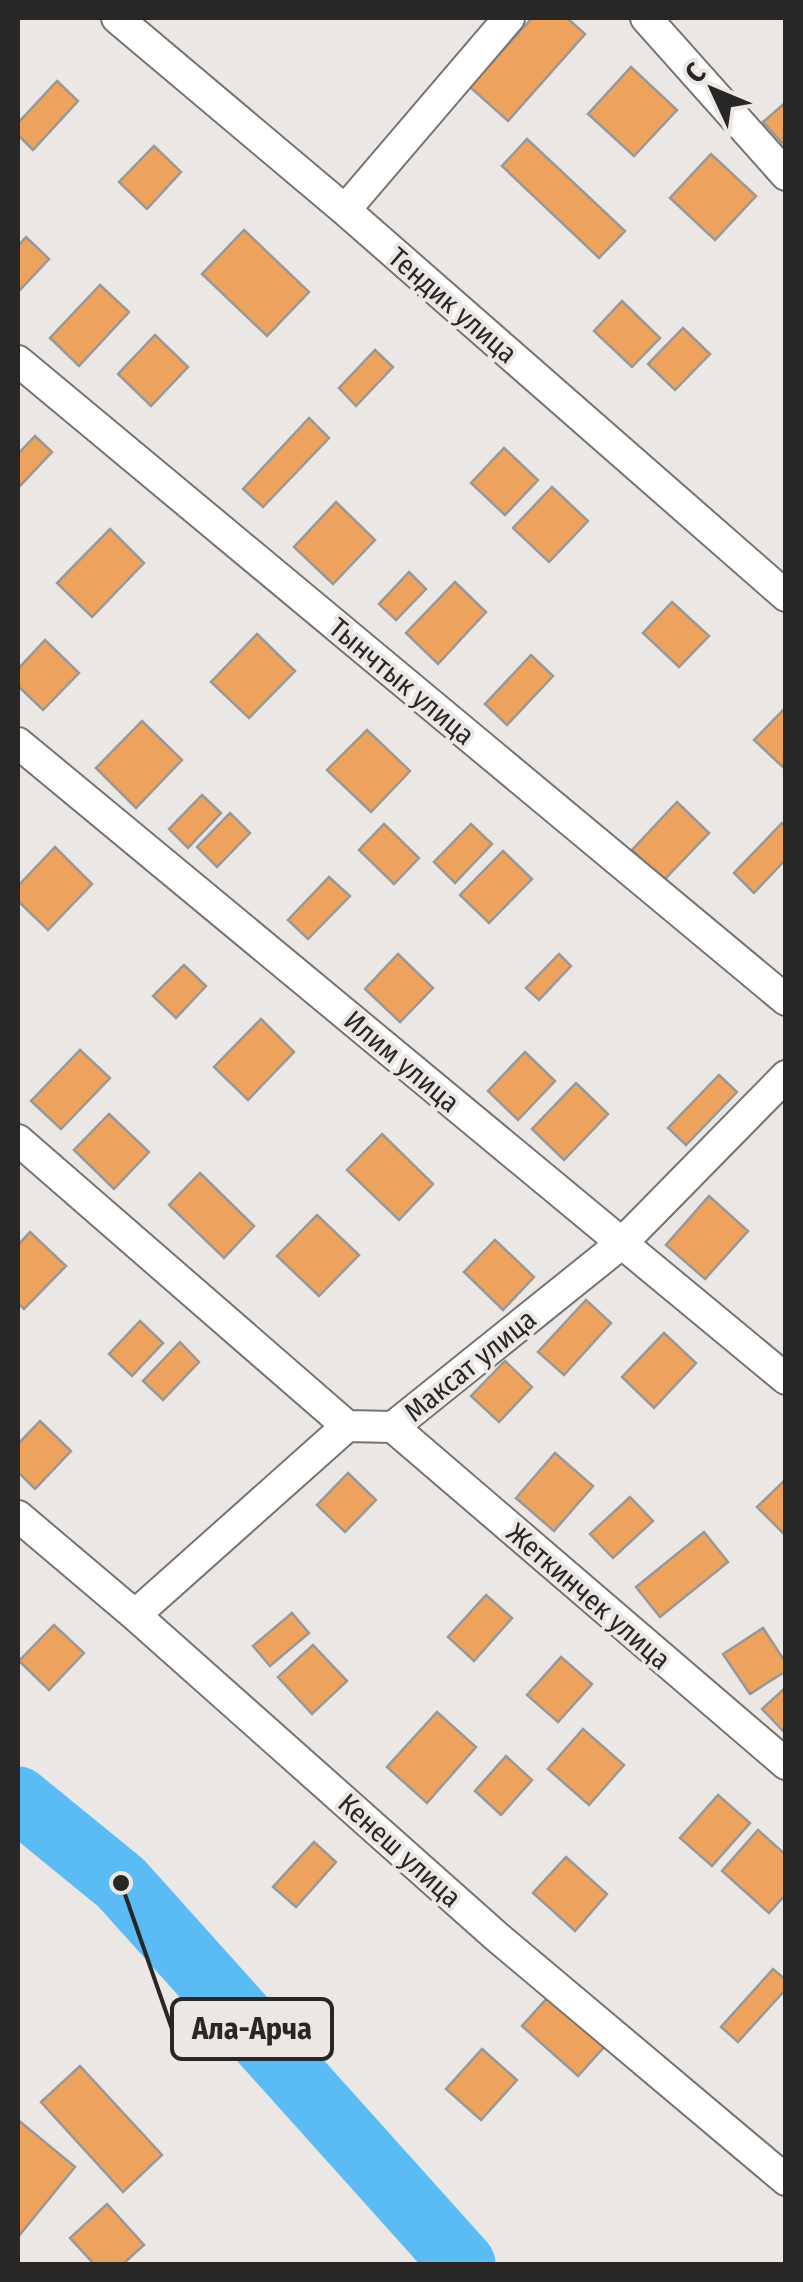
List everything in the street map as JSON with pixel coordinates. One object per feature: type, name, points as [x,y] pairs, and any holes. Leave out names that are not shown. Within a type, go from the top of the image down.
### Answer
[{"type":"street","name":"Тендик улица","points":[[118,18],[345,210],[786,596]]},
{"type":"street","points":[[345,210],[509,18]]},
{"type":"street","points":[[646,18],[786,175]]},
{"type":"street","name":"Тынчтык улица","points":[[18,361],[786,1000]]},
{"type":"street","name":"Илим улица","points":[[18,744],[786,1379]]},
{"type":"street","name":"Максат улица","points":[[347,1426],[393,1427],[622,1243],[786,1076]]},
{"type":"street","points":[[18,1140],[347,1426],[135,1615]]},
{"type":"street","name":"Жеткинчек улица","points":[[393,1427],[786,1764]]},
{"type":"street","name":"Кенеш улица","points":[[18,1516],[496,1936],[786,2180]]},
{"type":"building","points":[[532,18],[567,18],[585,34],[508,121],[470,87]]},
{"type":"building","points":[[631,67],[677,110],[634,156],[588,114]]},
{"type":"building","points":[[57,81],[78,101],[33,150],[18,135],[18,123]]},
{"type":"building","points":[[786,102],[786,147],[763,122]]},
{"type":"building","points":[[527,139],[625,231],[599,258],[502,166]]},
{"type":"building","points":[[154,146],[181,172],[147,209],[119,182]]},
{"type":"building","points":[[711,154],[756,196],[715,240],[670,198]]},
{"type":"building","points":[[244,230],[309,292],[267,336],[202,274]]},
{"type":"building","points":[[26,237],[49,259],[18,292],[18,246]]},
{"type":"building","points":[[100,285],[129,312],[79,366],[50,338]]},
{"type":"building","points":[[622,301],[660,338],[632,367],[594,331]]},
{"type":"building","points":[[683,328],[710,354],[675,390],[648,364]]},
{"type":"building","points":[[155,335],[188,367],[151,406],[118,374]]},
{"type":"building","points":[[375,350],[393,367],[356,406],[339,388]]},
{"type":"building","points":[[309,418],[329,438],[263,507],[243,489]]},
{"type":"building","points":[[35,436],[52,452],[18,488],[18,454]]},
{"type":"building","points":[[504,448],[538,480],[505,515],[471,483]]},
{"type":"building","points":[[552,487],[588,521],[549,562],[513,528]]},
{"type":"building","points":[[336,502],[375,540],[333,584],[294,547]]},
{"type":"building","points":[[110,529],[144,563],[92,617],[57,583]]},
{"type":"building","points":[[409,572],[426,589],[396,620],[379,604]]},
{"type":"building","points":[[455,582],[486,612],[438,664],[406,633]]},
{"type":"building","points":[[672,602],[709,636],[679,667],[643,633]]},
{"type":"building","points":[[257,634],[295,671],[249,718],[211,682]]},
{"type":"building","points":[[45,640],[79,673],[43,710],[18,686],[18,669]]},
{"type":"building","points":[[531,655],[553,676],[507,725],[485,704]]},
{"type":"building","points":[[786,707],[786,769],[785,769],[754,740]]},
{"type":"building","points":[[142,721],[182,760],[136,808],[96,768]]},
{"type":"building","points":[[367,730],[410,771],[371,812],[327,770]]},
{"type":"building","points":[[202,795],[221,813],[188,848],[169,829]]},
{"type":"building","points":[[677,802],[709,833],[664,880],[632,850]]},
{"type":"building","points":[[230,813],[250,833],[217,867],[197,847]]},
{"type":"building","points":[[782,823],[786,827],[786,859],[754,893],[734,873]]},
{"type":"building","points":[[384,824],[419,858],[394,884],[359,850]]},
{"type":"building","points":[[471,824],[492,844],[455,883],[434,862]]},
{"type":"building","points":[[55,847],[92,884],[48,930],[18,901],[18,886]]},
{"type":"building","points":[[503,851],[532,879],[489,923],[460,895]]},
{"type":"building","points":[[329,877],[350,896],[308,939],[288,920]]},
{"type":"building","points":[[398,954],[433,988],[400,1022],[365,989]]},
{"type":"building","points":[[559,954],[571,966],[539,1000],[526,988]]},
{"type":"building","points":[[184,965],[206,986],[176,1018],[153,996]]},
{"type":"building","points":[[261,1019],[294,1052],[248,1100],[214,1067]]},
{"type":"building","points":[[80,1050],[110,1078],[61,1129],[31,1101]]},
{"type":"building","points":[[525,1052],[555,1081],[518,1120],[488,1091]]},
{"type":"building","points":[[719,1075],[737,1092],[686,1145],[668,1128]]},
{"type":"building","points":[[576,1083],[608,1114],[564,1160],[532,1129]]},
{"type":"building","points":[[109,1114],[149,1152],[114,1189],[74,1150]]},
{"type":"building","points":[[382,1134],[433,1184],[399,1220],[347,1170]]},
{"type":"building","points":[[200,1173],[254,1226],[224,1258],[169,1205]]},
{"type":"building","points":[[709,1196],[748,1231],[705,1279],[666,1245]]},
{"type":"building","points":[[317,1215],[359,1255],[319,1296],[277,1256]]},
{"type":"building","points":[[30,1232],[66,1266],[24,1309],[18,1303],[18,1245]]},
{"type":"building","points":[[495,1240],[534,1277],[503,1310],[464,1272]]},
{"type":"building","points":[[586,1300],[611,1323],[564,1375],[538,1352]]},
{"type":"building","points":[[140,1321],[163,1343],[132,1376],[109,1354]]},
{"type":"building","points":[[664,1333],[696,1363],[654,1408],[622,1377]]},
{"type":"building","points":[[180,1342],[199,1362],[163,1400],[143,1381]]},
{"type":"building","points":[[505,1361],[532,1387],[499,1422],[471,1396]]},
{"type":"building","points":[[40,1421],[71,1451],[35,1489],[18,1472],[18,1444]]},
{"type":"building","points":[[555,1453],[593,1486],[554,1531],[516,1498]]},
{"type":"building","points":[[348,1473],[376,1500],[345,1532],[317,1505]]},
{"type":"building","points":[[786,1479],[786,1536],[757,1507]]},
{"type":"building","points":[[630,1497],[653,1521],[613,1558],[590,1534]]},
{"type":"building","points":[[704,1532],[728,1562],[660,1617],[636,1587]]},
{"type":"building","points":[[486,1595],[512,1618],[474,1661],[448,1637]]},
{"type":"building","points":[[292,1613],[309,1633],[270,1666],[253,1646]]},
{"type":"building","points":[[54,1625],[84,1653],[49,1690],[19,1661]]},
{"type":"building","points":[[763,1628],[786,1663],[786,1671],[750,1694],[723,1654]]},
{"type":"building","points":[[313,1645],[347,1681],[312,1714],[278,1677]]},
{"type":"building","points":[[561,1657],[592,1684],[558,1722],[527,1695]]},
{"type":"building","points":[[786,1687],[786,1734],[762,1709]]},
{"type":"building","points":[[437,1712],[476,1747],[427,1803],[387,1767]]},
{"type":"building","points":[[583,1729],[624,1765],[589,1805],[548,1769]]},
{"type":"building","points":[[506,1756],[532,1780],[501,1815],[475,1791]]},
{"type":"building","points":[[718,1795],[750,1823],[712,1866],[680,1838]]},
{"type":"building","points":[[758,1830],[786,1855],[786,1894],[769,1913],[722,1871]]},
{"type":"building","points":[[314,1842],[336,1862],[296,1907],[273,1887]]},
{"type":"building","points":[[566,1857],[607,1894],[575,1931],[533,1893]]},
{"type":"building","points":[[773,1969],[786,1980],[786,1989],[738,2042],[721,2027]]},
{"type":"building","points":[[549,1996],[605,2046],[578,2076],[522,2026]]},
{"type":"building","points":[[482,2049],[517,2080],[481,2120],[446,2089]]},
{"type":"building","points":[[80,2066],[162,2155],[123,2192],[41,2102]]},
{"type":"building","points":[[18,2120],[75,2167],[18,2237]]},
{"type":"building","points":[[107,2204],[144,2245],[123,2264],[94,2264],[70,2238]]},
{"type":"waterway","points":[[18,1799],[121,1883],[463,2264]]},
{"type":"place","name":"Ала-Арча","points":[[121,1883]]}]
